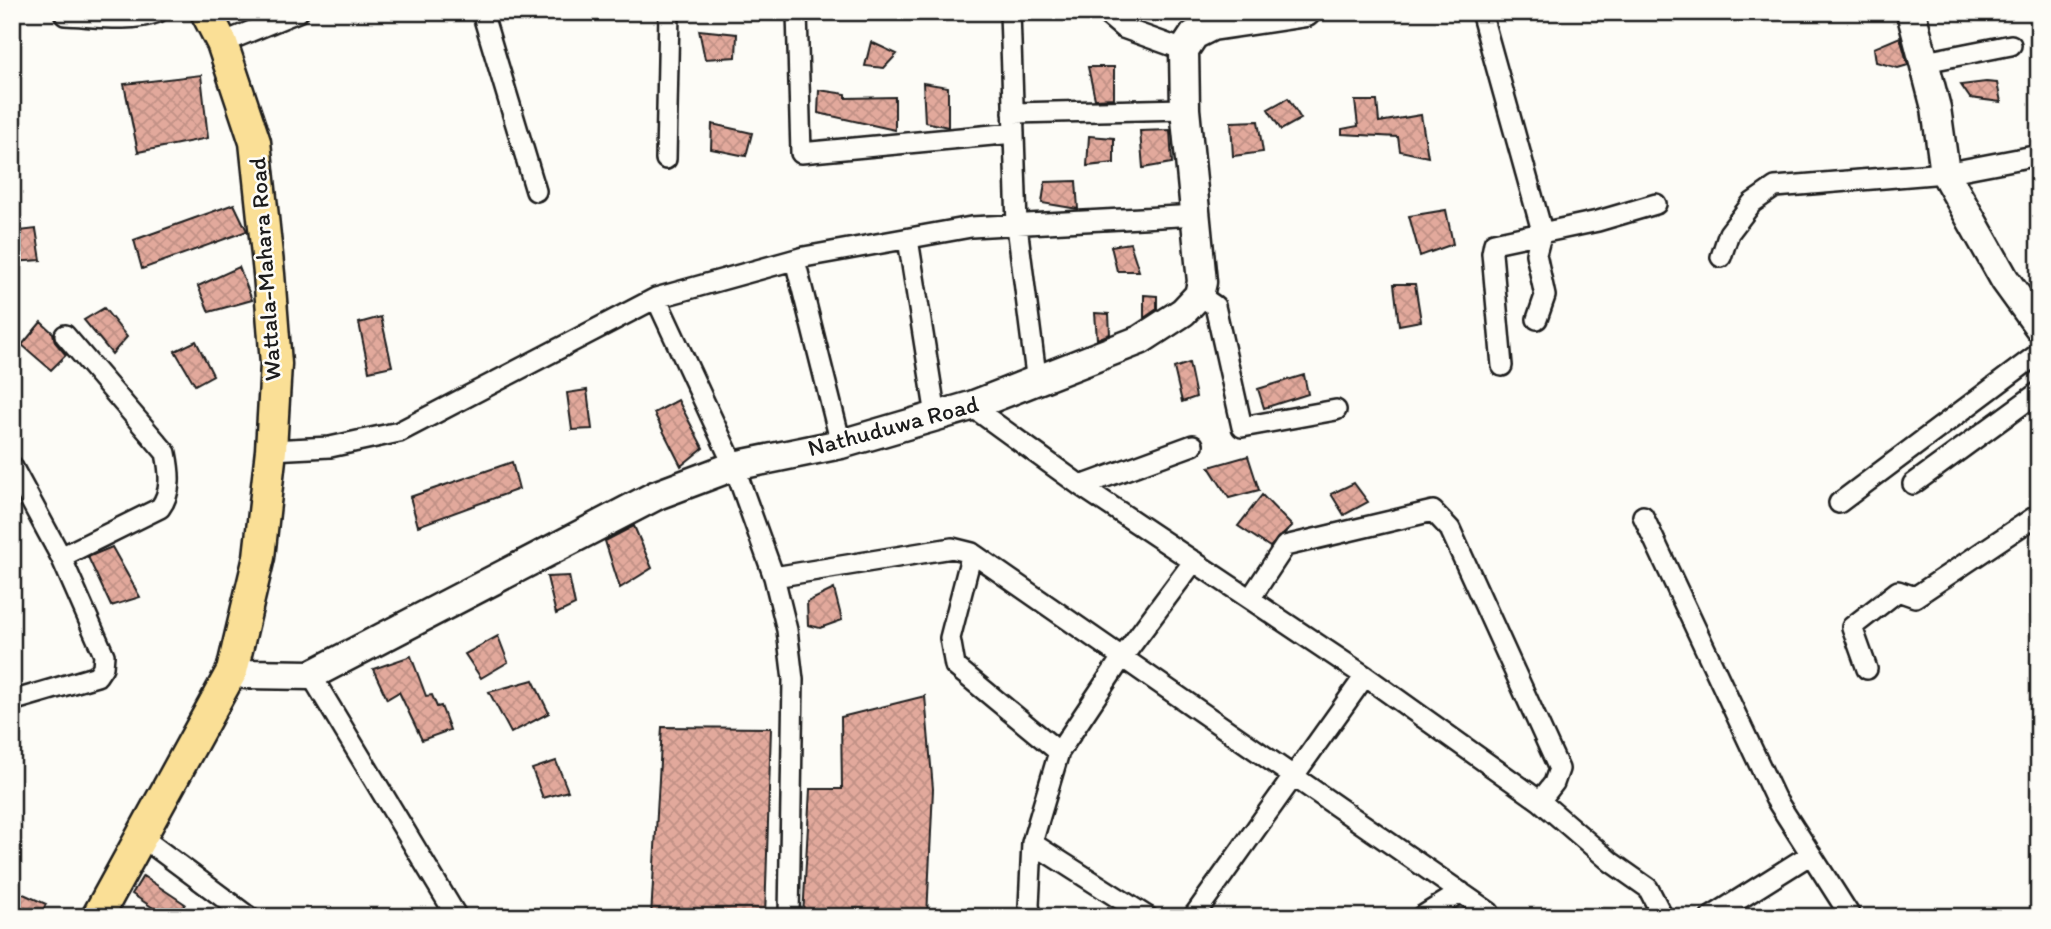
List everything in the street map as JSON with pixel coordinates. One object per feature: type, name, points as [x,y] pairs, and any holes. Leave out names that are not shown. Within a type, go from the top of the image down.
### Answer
[{"type":"main road","name":"Wattala-Mahara Road","points":[[97,917],[139,835],[232,671],[259,557],[271,450],[276,364],[255,142],[222,43],[206,12]]},
{"type":"street","points":[[65,15],[117,17],[146,16],[158,12]]},
{"type":"street","points":[[222,43],[298,12]]},
{"type":"street","points":[[482,12],[536,191]]},
{"type":"street","points":[[666,159],[668,12]]},
{"type":"street","points":[[797,12],[801,153],[1014,133]]},
{"type":"street","points":[[1010,12],[1017,226],[1037,383]]},
{"type":"street","points":[[1104,12],[1123,28],[1184,50]]},
{"type":"street","points":[[1306,12],[1212,26],[1194,34],[1184,50],[1185,109],[1198,215],[1202,282],[1199,295],[1215,306],[1242,427],[1336,410]]},
{"type":"street","points":[[1481,12],[1542,231],[1536,254],[1545,296],[1537,319]]},
{"type":"street","points":[[1911,12],[1936,108],[1945,173],[2005,280],[2039,327]]},
{"type":"street","points":[[1924,62],[2011,45]]},
{"type":"street","points":[[1013,113],[1185,109]]},
{"type":"street","points":[[1721,257],[1729,233],[1736,223],[1752,203],[1775,187],[1945,173],[2039,155]]},
{"type":"street","points":[[1502,366],[1492,253],[1494,243],[1598,221],[1656,204]]},
{"type":"street","points":[[271,450],[330,447],[399,432],[656,298],[795,260],[971,227],[1198,215]]},
{"type":"street","points":[[908,239],[936,416]]},
{"type":"street","points":[[795,260],[841,444]]},
{"type":"street","name":"Nathuduwa Road","points":[[232,671],[245,674],[311,675],[657,495],[734,466],[841,444],[971,406],[1037,383],[1140,340],[1183,312],[1199,295]]},
{"type":"street","points":[[656,298],[734,466],[774,577],[787,630],[793,680],[789,917]]},
{"type":"street","points":[[61,557],[160,508],[168,497],[170,469],[166,453],[65,335]]},
{"type":"street","points":[[1839,503],[2039,353]]},
{"type":"street","points":[[1913,484],[2039,392]]},
{"type":"street","points":[[971,406],[1081,486],[1365,676],[1540,801],[1611,862],[1648,888],[1663,917]]},
{"type":"street","points":[[1081,486],[1193,445]]},
{"type":"street","points":[[12,466],[61,557],[104,655],[103,667],[97,676],[12,701]]},
{"type":"street","points":[[1250,599],[1285,545],[1433,511],[1450,529],[1559,769],[1554,783],[1540,801]]},
{"type":"street","points":[[1867,669],[1852,627],[1898,591],[1915,597],[2039,514]]},
{"type":"street","points":[[1643,516],[1775,798],[1851,917]]},
{"type":"street","points":[[774,577],[952,548],[972,554],[1489,912]]},
{"type":"street","points":[[972,554],[950,638],[955,666],[1059,752]]},
{"type":"street","points":[[1032,917],[1029,906],[1032,843],[1059,752],[1121,659],[1194,561]]},
{"type":"street","points":[[311,675],[457,917]]},
{"type":"street","points":[[1193,917],[1365,676]]},
{"type":"street","points":[[139,835],[249,917]]},
{"type":"street","points":[[1032,843],[1147,917]]},
{"type":"street","points":[[1711,917],[1811,853]]},
{"type":"street","points":[[1421,917],[1461,892]]},
{"type":"building","points":[[699,30],[737,34],[736,57],[705,59]]},
{"type":"building","points":[[1900,37],[1908,65],[1898,68],[1876,62],[1874,48]]},
{"type":"building","points":[[871,42],[897,54],[884,68],[865,66]]},
{"type":"building","points":[[1088,67],[1114,67],[1114,98],[1095,99]]},
{"type":"building","points":[[201,75],[208,138],[138,152],[124,84]]},
{"type":"building","points":[[923,83],[948,87],[948,127],[925,122]]},
{"type":"building","points":[[1997,83],[2001,102],[1970,98],[1961,85]]},
{"type":"building","points":[[819,90],[846,94],[846,98],[895,97],[895,130],[818,113]]},
{"type":"building","points":[[1288,98],[1301,119],[1281,130],[1268,109]]},
{"type":"building","points":[[1355,101],[1377,101],[1379,122],[1421,115],[1428,157],[1400,151],[1398,137],[1342,134],[1342,129],[1358,126]]},
{"type":"building","points":[[1258,121],[1263,152],[1233,156],[1231,122]]},
{"type":"building","points":[[712,124],[752,133],[746,156],[711,149]]},
{"type":"building","points":[[1170,130],[1172,163],[1143,168],[1140,131]]},
{"type":"building","points":[[1089,136],[1114,138],[1114,163],[1087,166]]},
{"type":"building","points":[[1076,181],[1078,209],[1042,203],[1045,182]]},
{"type":"building","points":[[234,204],[247,231],[142,269],[134,240]]},
{"type":"building","points":[[1446,210],[1453,244],[1420,256],[1409,216]]},
{"type":"building","points":[[36,229],[41,260],[12,262],[12,232]]},
{"type":"building","points":[[1130,243],[1139,271],[1117,271],[1111,246]]},
{"type":"building","points":[[239,267],[252,300],[209,312],[198,286]]},
{"type":"building","points":[[1394,284],[1415,284],[1421,321],[1399,325]]},
{"type":"building","points":[[1144,295],[1157,296],[1157,309],[1144,318]]},
{"type":"building","points":[[104,308],[127,337],[112,354],[84,320]]},
{"type":"building","points":[[1095,313],[1109,314],[1110,334],[1097,339]]},
{"type":"building","points":[[381,317],[392,366],[369,371],[359,323]]},
{"type":"building","points":[[41,322],[53,333],[55,342],[66,355],[51,370],[22,345]]},
{"type":"building","points":[[196,341],[213,375],[195,385],[175,351]]},
{"type":"building","points":[[1189,363],[1196,397],[1182,402],[1174,368]]},
{"type":"building","points":[[1304,375],[1308,394],[1264,408],[1258,389]]},
{"type":"building","points":[[587,390],[592,429],[572,430],[567,393]]},
{"type":"building","points":[[678,400],[703,448],[681,466],[654,413]]},
{"type":"building","points":[[1248,456],[1259,490],[1229,498],[1209,467]]},
{"type":"building","points":[[512,462],[519,489],[418,526],[410,497]]},
{"type":"building","points":[[1354,483],[1368,502],[1344,515],[1331,494]]},
{"type":"building","points":[[1262,495],[1292,526],[1270,547],[1238,526]]},
{"type":"building","points":[[634,526],[652,568],[620,588],[605,541]]},
{"type":"building","points":[[112,547],[140,597],[111,606],[88,557]]},
{"type":"building","points":[[569,576],[575,605],[556,614],[547,577]]},
{"type":"building","points":[[834,589],[842,620],[820,628],[808,625],[807,602]]},
{"type":"building","points":[[498,636],[508,662],[481,678],[465,654]]},
{"type":"building","points":[[411,656],[426,696],[432,695],[437,707],[441,706],[450,730],[422,740],[399,692],[387,699],[373,669]]},
{"type":"building","points":[[533,680],[549,713],[511,733],[489,692]]},
{"type":"building","points":[[925,696],[933,789],[927,917],[803,917],[810,789],[842,789],[841,717]]},
{"type":"building","points":[[662,727],[771,728],[765,917],[651,917]]},
{"type":"building","points":[[556,761],[568,791],[543,798],[532,769]]},
{"type":"building","points":[[143,876],[185,904],[176,917],[167,917],[132,894]]},
{"type":"building","points":[[12,889],[46,904],[40,917],[12,917]]}]
